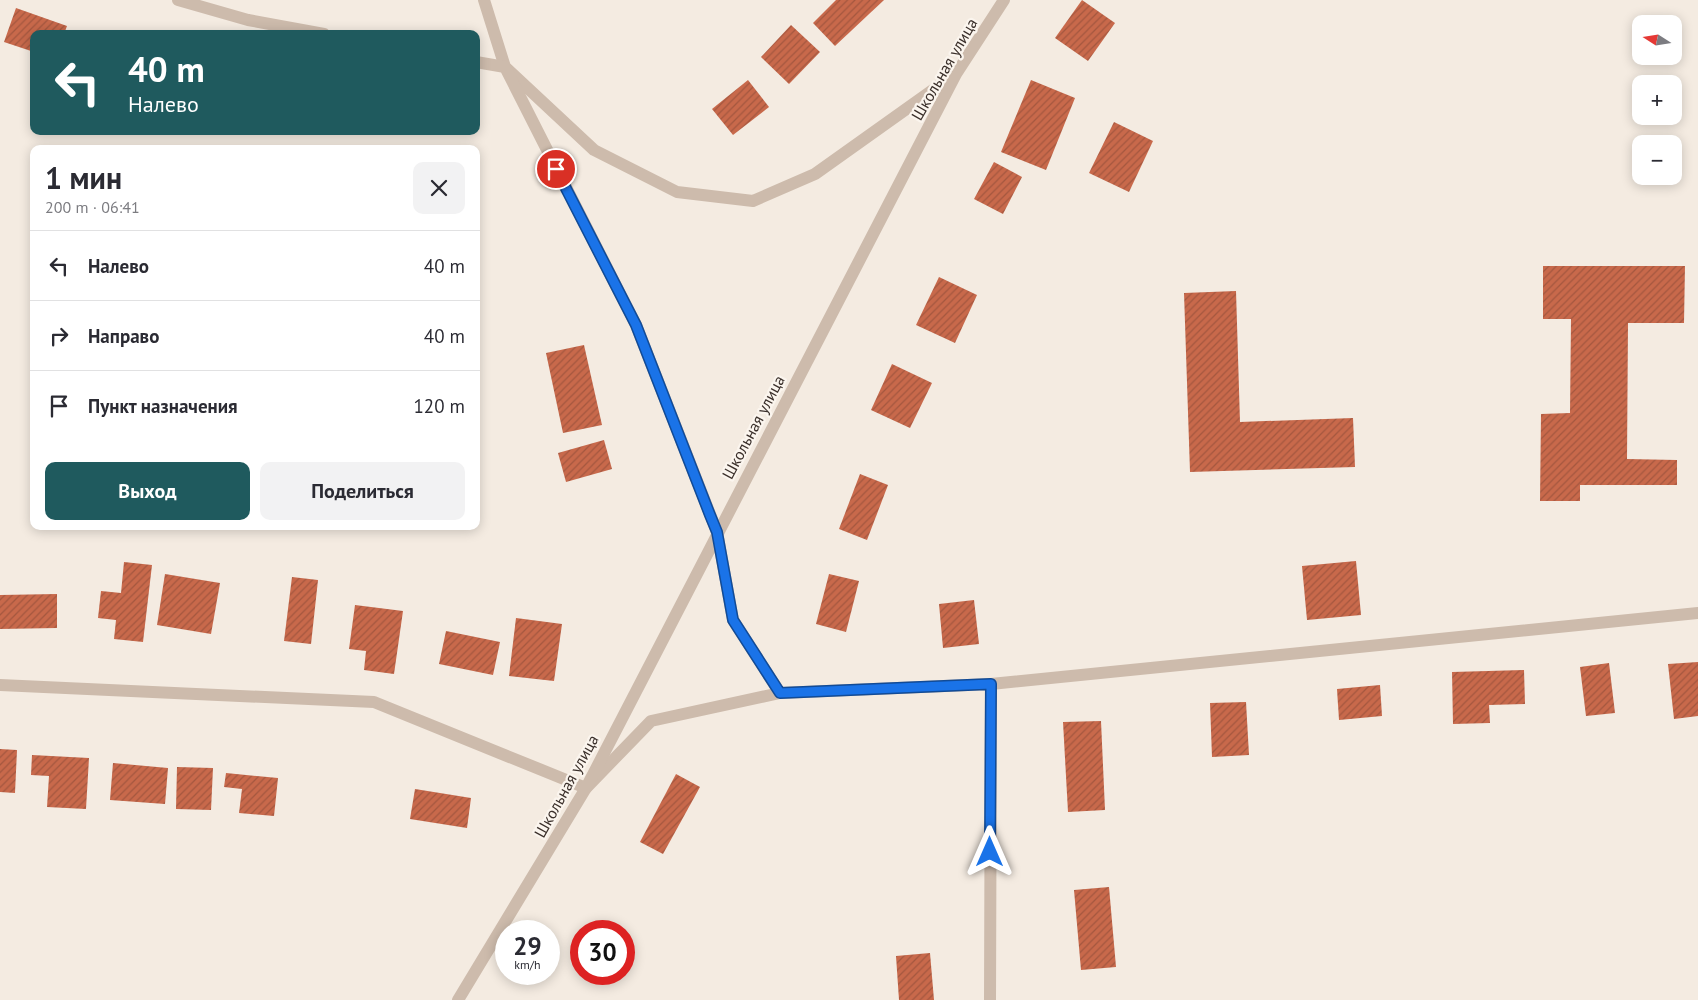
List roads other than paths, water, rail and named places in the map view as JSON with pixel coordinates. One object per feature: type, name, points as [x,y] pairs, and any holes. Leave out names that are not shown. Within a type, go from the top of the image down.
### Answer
[{"type":"street","points":[[178,0],[248,20],[302,30]]},
{"type":"street","points":[[484,0],[505,67],[636,325],[717,532],[733,620],[780,693]]},
{"type":"street","name":"Школьная улица","points":[[458,1000],[586,788],[956,74],[1004,0]]},
{"type":"street","points":[[480,63],[505,67],[594,150],[677,192],[753,201],[815,174],[956,74]]},
{"type":"street","points":[[0,685],[374,702],[586,788],[652,721],[780,693],[991,684],[1698,613]]},
{"type":"street","points":[[990,1000],[991,684]]}]
